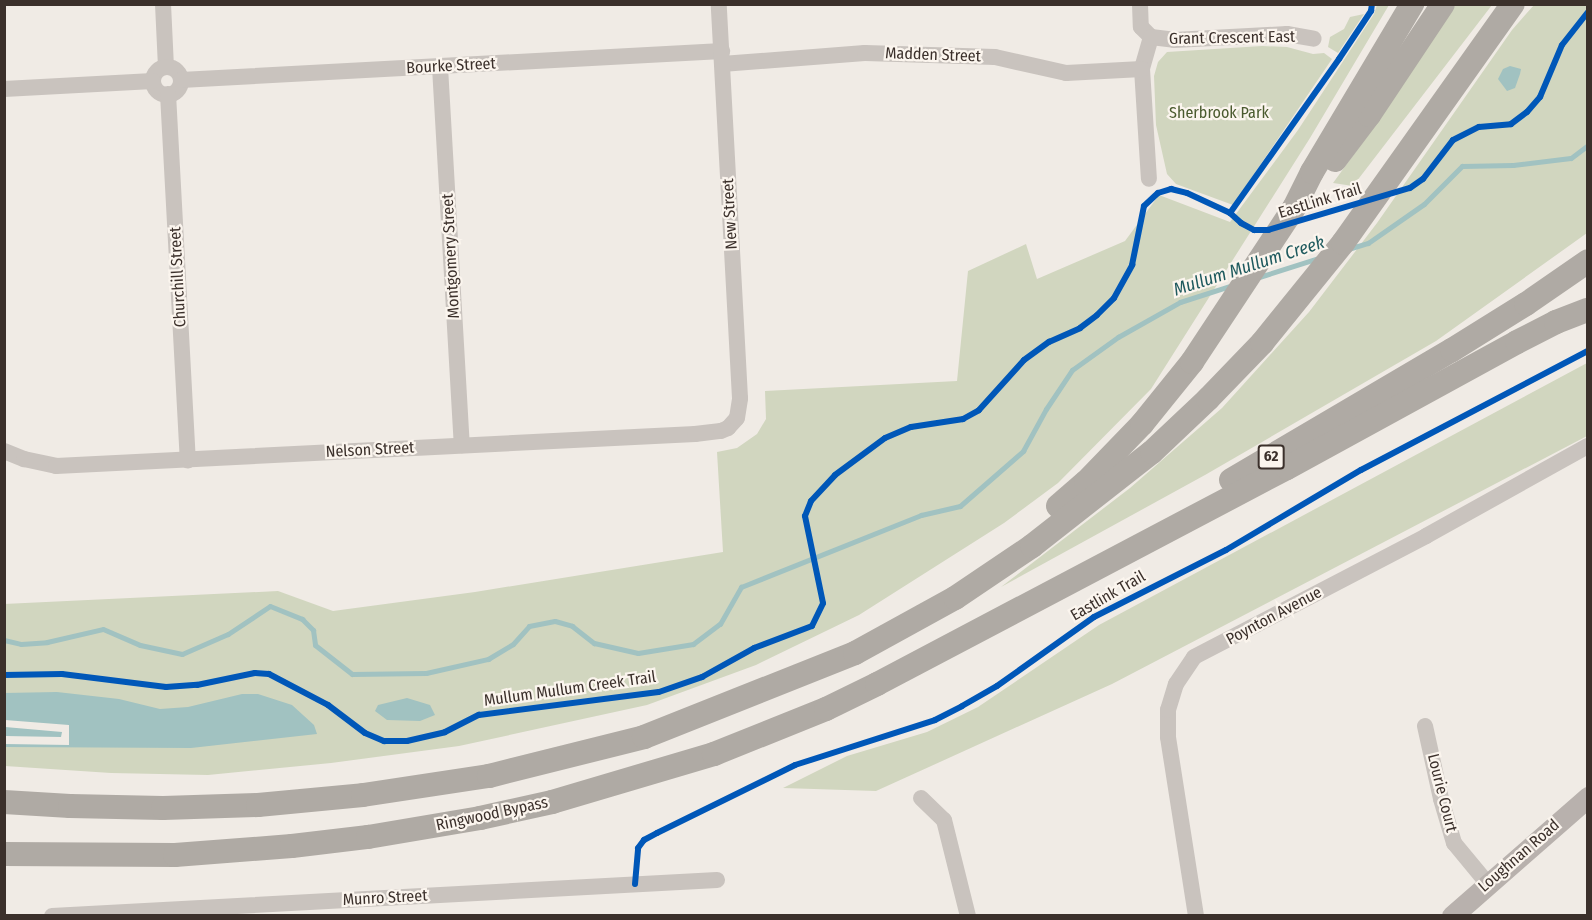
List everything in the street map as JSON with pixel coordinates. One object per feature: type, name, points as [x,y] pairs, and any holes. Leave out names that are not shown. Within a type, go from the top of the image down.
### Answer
[{"type":"highway","points":[[1294,208],[1312,172],[1412,4]]},
{"type":"highway","points":[[770,688],[926,602],[1025,535],[1086,482],[1171,391],[1294,208],[1369,115],[1443,4]]},
{"type":"highway","points":[[4,802],[163,808],[258,805],[434,785],[527,767],[644,737],[855,653],[955,598],[1032,546],[1152,453],[1262,344],[1383,189],[1513,4]]},
{"type":"highway","name":"62","points":[[950,645],[1442,357],[1526,304],[1587,261]]},
{"type":"highway","points":[[950,645],[1287,468],[1517,342],[1587,310]]},
{"type":"highway","name":"Ringwood Bypass","points":[[4,854],[118,857],[229,852],[368,837],[511,811],[628,781],[714,754],[826,708],[950,645]]},
{"type":"main road","name":"Loughnan Road","points":[[1452,915],[1587,797]]},
{"type":"street","points":[[163,4],[166,67]]},
{"type":"street","name":"New Street","points":[[719,4],[740,398],[739,412],[734,423]]},
{"type":"street","points":[[1140,4],[1141,27],[1151,37],[1142,69],[1149,179]]},
{"type":"street","name":"Grant Crescent East","points":[[1151,37],[1174,40],[1287,34],[1314,39]]},
{"type":"street","name":"Madden Street","points":[[722,58],[865,53],[995,57],[1066,73],[1142,69]]},
{"type":"street","name":"Bourke Street","points":[[181,80],[440,67],[722,58]]},
{"type":"street","points":[[166,67],[177,70],[181,80],[178,90],[168,94],[158,91],[153,81],[157,71],[166,67]]},
{"type":"street","name":"Montgomery Street","points":[[440,67],[462,445]]},
{"type":"street","points":[[4,89],[153,81]]},
{"type":"street","name":"Churchill Street","points":[[168,94],[188,460]]},
{"type":"street","name":"Nelson Street","points":[[4,451],[34,462],[56,466],[711,433],[721,432],[734,423]]},
{"type":"street","name":"Poynton Avenue","points":[[1196,915],[1168,737],[1168,710],[1176,684],[1194,657],[1426,536],[1587,446]]},
{"type":"street","name":"Lourie Court","points":[[1425,726],[1441,799],[1454,843],[1488,884]]},
{"type":"street","points":[[921,798],[944,820],[968,915]]},
{"type":"street","name":"Munro Street","points":[[52,915],[717,880]]},
{"type":"green space","points":[[1377,5],[1389,5],[1310,138],[1151,389],[1058,483],[1004,523],[859,615],[756,665],[647,705],[459,746],[331,763],[208,775],[111,773],[5,766],[4,604],[278,591],[333,611],[475,592],[723,552],[717,452],[737,448],[757,434],[766,419],[765,391],[957,381],[968,271],[1026,244],[1037,279],[1125,241],[1159,195],[1230,222],[1298,130],[1374,14]]},
{"type":"green space","points":[[1452,5],[1492,5],[1353,186],[1333,183],[1376,124]]},
{"type":"green space","points":[[1534,5],[1587,5],[1587,233],[1436,341],[1205,475],[1001,587],[1130,488],[1222,408],[1309,312],[1377,223],[1512,30]]},
{"type":"green space","points":[[1364,14],[1338,53],[1328,47],[1330,37],[1344,29],[1350,17]]},
{"type":"green space","name":"Sherbrook Park","points":[[1262,46],[1287,47],[1313,54],[1324,53],[1332,59],[1233,205],[1176,184],[1167,174],[1156,125],[1154,76],[1158,62],[1167,52]]},
{"type":"green space","points":[[1587,363],[1587,436],[1112,684],[876,791],[783,788],[847,756],[927,732],[978,707],[1099,625]]},
{"type":"water","points":[[1510,66],[1521,69],[1515,88],[1507,91],[1498,79],[1503,69]]},
{"type":"water","points":[[57,692],[119,699],[160,709],[188,707],[242,694],[258,694],[292,705],[314,725],[317,734],[191,748],[5,747],[4,693]]},
{"type":"water","points":[[407,698],[430,705],[435,715],[420,721],[387,720],[375,711],[378,705]]},
{"type":"pier","points":[[5,720],[69,725],[69,745],[5,744],[5,736],[61,737],[62,732],[5,727]]},
{"type":"waterway","name":"Mullum Mullum Creek","points":[[1348,249],[1368,243],[1424,204],[1462,166],[1513,165],[1571,158],[1588,145]]},
{"type":"waterway","name":"Mullum Mullum Creek","points":[[1259,277],[1319,258]]},
{"type":"waterway","name":"Mullum Mullum Creek","points":[[4,640],[21,644],[47,642],[103,629],[140,645],[182,654],[228,634],[270,606],[302,619],[313,630],[315,645],[352,674],[426,673],[488,659],[513,644],[529,626],[555,621],[572,626],[594,643],[638,653],[693,644],[720,624],[741,587],[921,515],[960,506],[1023,451],[1046,409],[1072,370],[1118,337],[1180,302],[1233,285]]},
{"type":"cycle path","points":[[1230,213],[1339,59],[1371,11],[1372,4]]},
{"type":"cycle path","name":"EastLink Trail","points":[[4,675],[62,674],[166,687],[197,685],[255,673],[269,674],[328,705],[365,733],[384,741],[407,741],[445,732],[479,715],[659,692],[702,677],[754,648],[812,626],[823,603],[805,516],[811,501],[835,475],[885,438],[911,427],[963,419],[979,410],[1024,360],[1049,342],[1080,328],[1097,315],[1114,298],[1132,265],[1144,206],[1158,193],[1171,189],[1187,193],[1230,213],[1241,223],[1254,230],[1268,230],[1410,188],[1423,179],[1453,140],[1479,127],[1511,124],[1527,112],[1540,97],[1562,45],[1588,12]]},
{"type":"cycle path","name":"Eastlink Trail","points":[[635,884],[638,848],[644,840],[795,765],[935,720],[997,686],[1094,617],[1226,550],[1361,470],[1588,351]]}]
